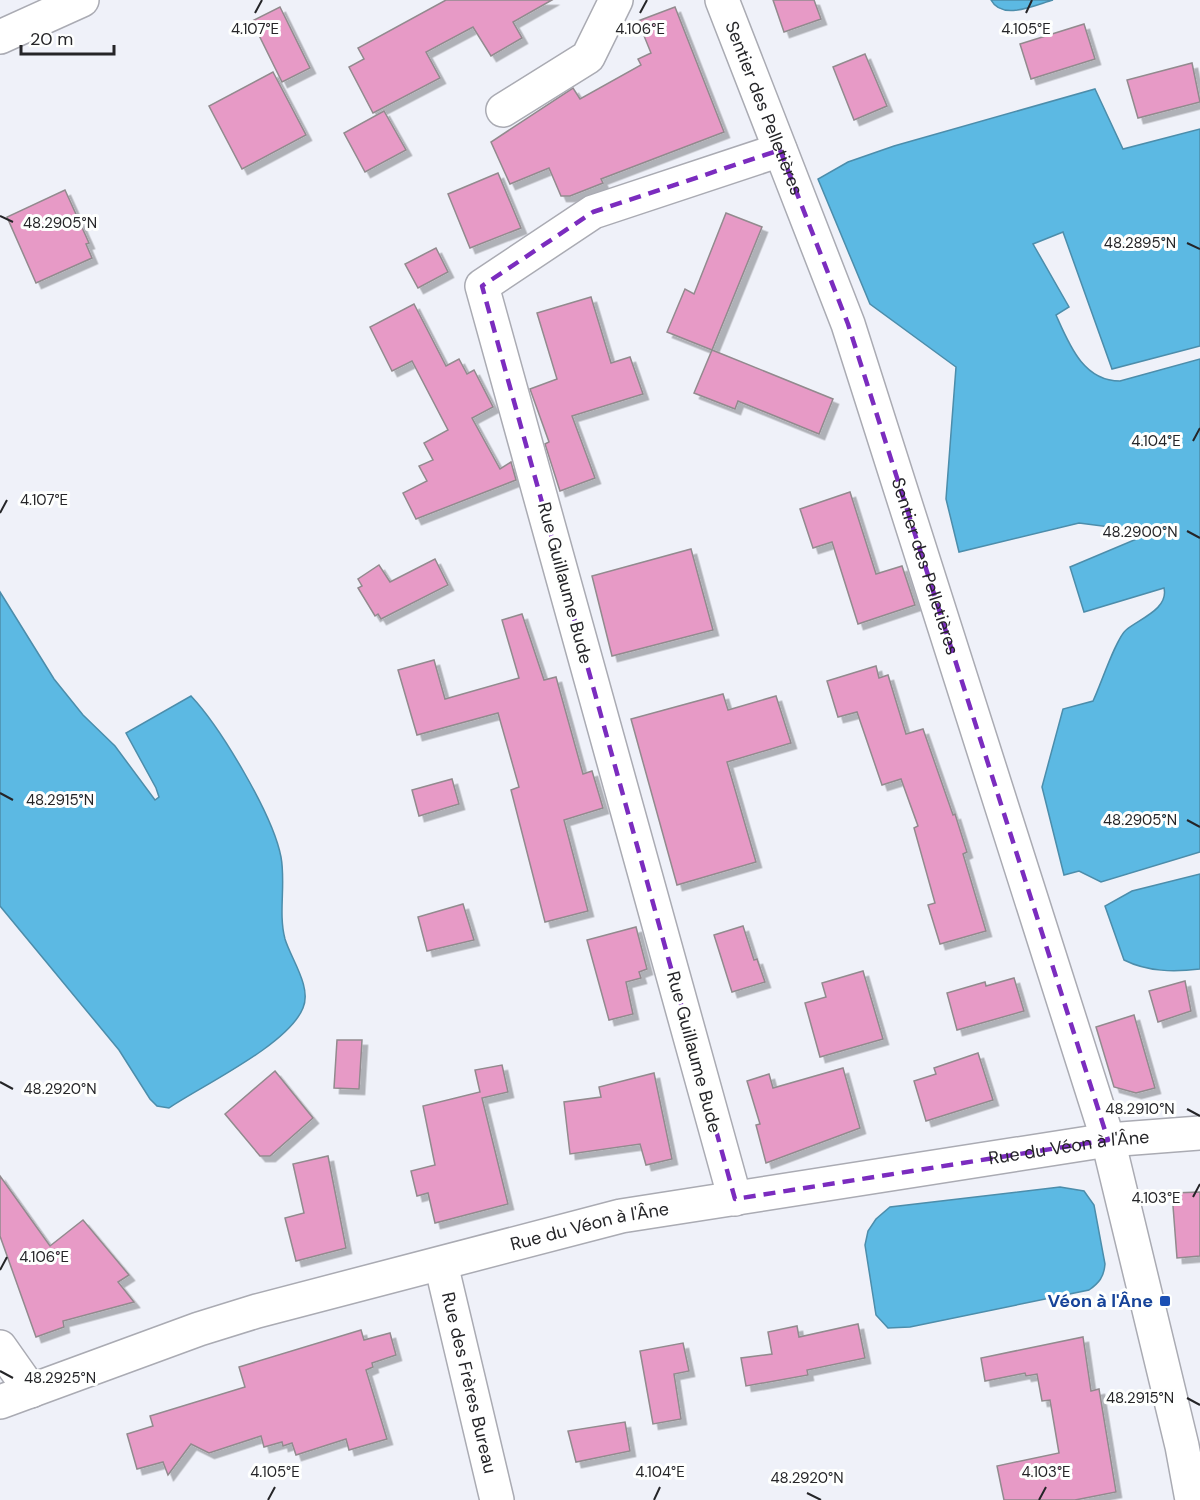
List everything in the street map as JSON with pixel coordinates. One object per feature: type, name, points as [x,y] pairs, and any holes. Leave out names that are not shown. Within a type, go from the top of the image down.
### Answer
[{"type":"street","points":[[0,37],[82,0]]},
{"type":"street","points":[[503,110],[588,57],[616,0]]},
{"type":"street","name":"Sentier des Pelletières","points":[[722,0],[848,324],[1108,1140],[1191,1446],[1192,1500]]},
{"type":"street","name":"Rue Guillaume Bude","points":[[735,1199],[483,286],[593,212],[780,150]]},
{"type":"street","name":"Rue du Véon à l'Âne","points":[[0,1402],[248,1314],[621,1216],[1108,1140],[1200,1133]]},
{"type":"street","name":"Rue des Frères Bureau","points":[[441,1264],[497,1500]]},
{"type":"street","points":[[0,1347],[31,1391]]},
{"type":"highlighted area","points":[[780,150],[848,324],[1108,1140],[735,1199],[482,286],[593,212]]},
{"type":"water","points":[[991,0],[1053,0],[1011,11],[1003,10]]},
{"type":"water","points":[[1095,89],[1123,149],[1200,129],[1200,346],[1112,369],[1063,232],[1033,244],[1069,307],[1056,315],[1066,338],[1079,359],[1096,375],[1120,381],[1200,359],[1200,852],[1101,882],[1079,871],[1064,875],[1042,787],[1063,709],[1093,701],[1122,635],[1158,608],[1162,602],[1164,588],[1084,612],[1070,567],[1139,538],[1133,532],[1118,528],[1079,523],[959,552],[946,499],[956,367],[870,304],[818,179],[848,162],[894,146]]},
{"type":"water","points":[[0,592],[54,679],[83,715],[115,746],[155,800],[159,797],[156,788],[126,733],[191,696],[231,750],[257,796],[276,839],[283,878],[283,929],[303,982],[305,1000],[303,1008],[281,1036],[263,1050],[169,1108],[157,1106],[150,1099],[119,1050],[0,906]]},
{"type":"water","points":[[1200,874],[1200,969],[1161,970],[1142,967],[1124,960],[1105,906],[1132,891]]},
{"type":"water","points":[[1060,1187],[1084,1191],[1094,1205],[1105,1264],[1100,1279],[1089,1290],[910,1327],[888,1328],[876,1315],[865,1245],[868,1231],[876,1219],[890,1207]]},
{"type":"building","points":[[446,0],[552,0],[513,22],[522,38],[491,56],[473,27],[426,52],[440,78],[373,113],[349,67],[364,59],[358,48]]},
{"type":"building","points":[[773,0],[814,0],[821,19],[784,32]]},
{"type":"building","points":[[280,7],[310,68],[282,82],[252,21]]},
{"type":"building","points":[[675,7],[724,132],[601,179],[603,183],[570,196],[561,196],[549,168],[510,184],[491,142],[573,88],[580,99],[641,65],[638,59],[651,53],[638,21]]},
{"type":"building","points":[[1084,24],[1095,59],[1031,79],[1020,44]]},
{"type":"building","points":[[865,54],[887,106],[854,120],[833,67]]},
{"type":"building","points":[[1192,63],[1200,102],[1138,118],[1127,80]]},
{"type":"building","points":[[273,72],[306,135],[242,169],[209,106]]},
{"type":"building","points":[[384,111],[406,150],[365,172],[344,133]]},
{"type":"building","points":[[498,173],[521,228],[470,248],[448,194]]},
{"type":"building","points":[[65,190],[89,243],[86,244],[92,258],[36,283],[7,217]]},
{"type":"building","points":[[726,213],[762,227],[712,350],[667,332],[685,289],[694,294]]},
{"type":"building","points":[[436,248],[448,272],[418,288],[405,264]]},
{"type":"building","points":[[591,297],[611,363],[630,357],[643,394],[572,416],[595,478],[560,491],[545,444],[549,442],[530,389],[557,379],[537,313]]},
{"type":"building","points":[[414,304],[446,366],[459,359],[467,374],[474,370],[493,407],[472,418],[500,469],[511,462],[516,480],[416,519],[403,493],[427,481],[419,466],[433,460],[424,443],[448,430],[412,361],[392,371],[370,327]]},
{"type":"building","points":[[712,350],[833,399],[819,434],[738,401],[735,409],[694,393]]},
{"type":"building","points":[[850,492],[876,574],[902,566],[915,605],[858,624],[832,542],[813,548],[800,509]]},
{"type":"building","points":[[691,549],[713,630],[612,656],[592,576]]},
{"type":"building","points":[[435,559],[448,585],[381,619],[378,614],[375,616],[358,588],[362,586],[358,579],[379,565],[390,582]]},
{"type":"building","points":[[522,614],[544,680],[556,677],[583,774],[592,771],[603,808],[564,820],[588,911],[545,922],[511,790],[519,787],[498,713],[417,735],[398,670],[434,660],[445,699],[519,678],[502,620]]},
{"type":"building","points":[[876,666],[879,678],[888,675],[906,734],[923,729],[967,852],[963,854],[986,931],[940,944],[928,905],[935,903],[914,828],[918,826],[901,779],[882,785],[857,712],[838,717],[827,681]]},
{"type":"building","points":[[723,694],[728,710],[776,696],[791,743],[727,762],[756,862],[677,885],[631,719]]},
{"type":"building","points":[[452,779],[459,804],[419,816],[412,790]]},
{"type":"building","points":[[463,904],[474,940],[427,951],[418,917]]},
{"type":"building","points":[[743,926],[754,960],[757,959],[765,982],[732,992],[714,935]]},
{"type":"building","points":[[636,927],[647,969],[639,972],[641,978],[626,982],[633,1014],[609,1020],[587,940]]},
{"type":"building","points":[[863,971],[883,1039],[820,1057],[805,1003],[826,997],[822,983]]},
{"type":"building","points":[[1014,978],[1024,1011],[957,1030],[947,993],[985,982],[986,986]]},
{"type":"building","points":[[1185,981],[1191,1011],[1158,1022],[1149,991]]},
{"type":"building","points":[[1134,1015],[1155,1088],[1136,1093],[1114,1087],[1096,1027]]},
{"type":"building","points":[[337,1040],[362,1040],[359,1089],[334,1088]]},
{"type":"building","points":[[978,1053],[993,1100],[926,1121],[914,1081],[936,1074],[934,1068]]},
{"type":"building","points":[[502,1065],[508,1092],[482,1098],[508,1204],[435,1223],[428,1193],[417,1196],[411,1171],[435,1165],[423,1106],[480,1092],[475,1070]]},
{"type":"building","points":[[843,1068],[860,1128],[766,1163],[756,1125],[760,1124],[747,1081],[769,1074],[773,1088]]},
{"type":"building","points":[[275,1071],[313,1118],[270,1156],[260,1156],[225,1114]]},
{"type":"building","points":[[654,1073],[672,1159],[646,1165],[640,1144],[570,1154],[564,1102],[601,1097],[599,1087]]},
{"type":"building","points":[[328,1156],[346,1248],[296,1261],[285,1218],[304,1213],[293,1164]]},
{"type":"building","points":[[0,1176],[50,1246],[83,1220],[129,1275],[118,1282],[134,1302],[63,1321],[64,1327],[36,1337],[0,1236]]},
{"type":"building","points":[[1200,1192],[1200,1256],[1177,1258],[1172,1193]]},
{"type":"building","points":[[858,1324],[865,1358],[807,1370],[808,1375],[746,1386],[741,1358],[772,1354],[768,1332],[797,1326],[799,1337]]},
{"type":"building","points":[[361,1330],[364,1340],[390,1333],[396,1355],[372,1363],[373,1367],[366,1370],[387,1439],[349,1450],[346,1439],[296,1455],[292,1443],[283,1446],[282,1442],[264,1447],[261,1436],[209,1453],[191,1444],[168,1475],[163,1462],[137,1469],[127,1434],[153,1426],[150,1416],[245,1387],[239,1367]]},
{"type":"building","points":[[1083,1337],[1091,1391],[1099,1389],[1116,1492],[1075,1500],[1004,1500],[997,1466],[1059,1453],[1050,1400],[1042,1401],[1037,1374],[1026,1376],[1025,1373],[985,1381],[981,1358]]},
{"type":"building","points":[[683,1343],[689,1371],[674,1374],[681,1419],[653,1424],[640,1351]]},
{"type":"building","points":[[625,1422],[630,1451],[576,1462],[568,1431]]},
{"type":"place","name":"Véon à l'Âne","points":[[1165,1301]]}]
